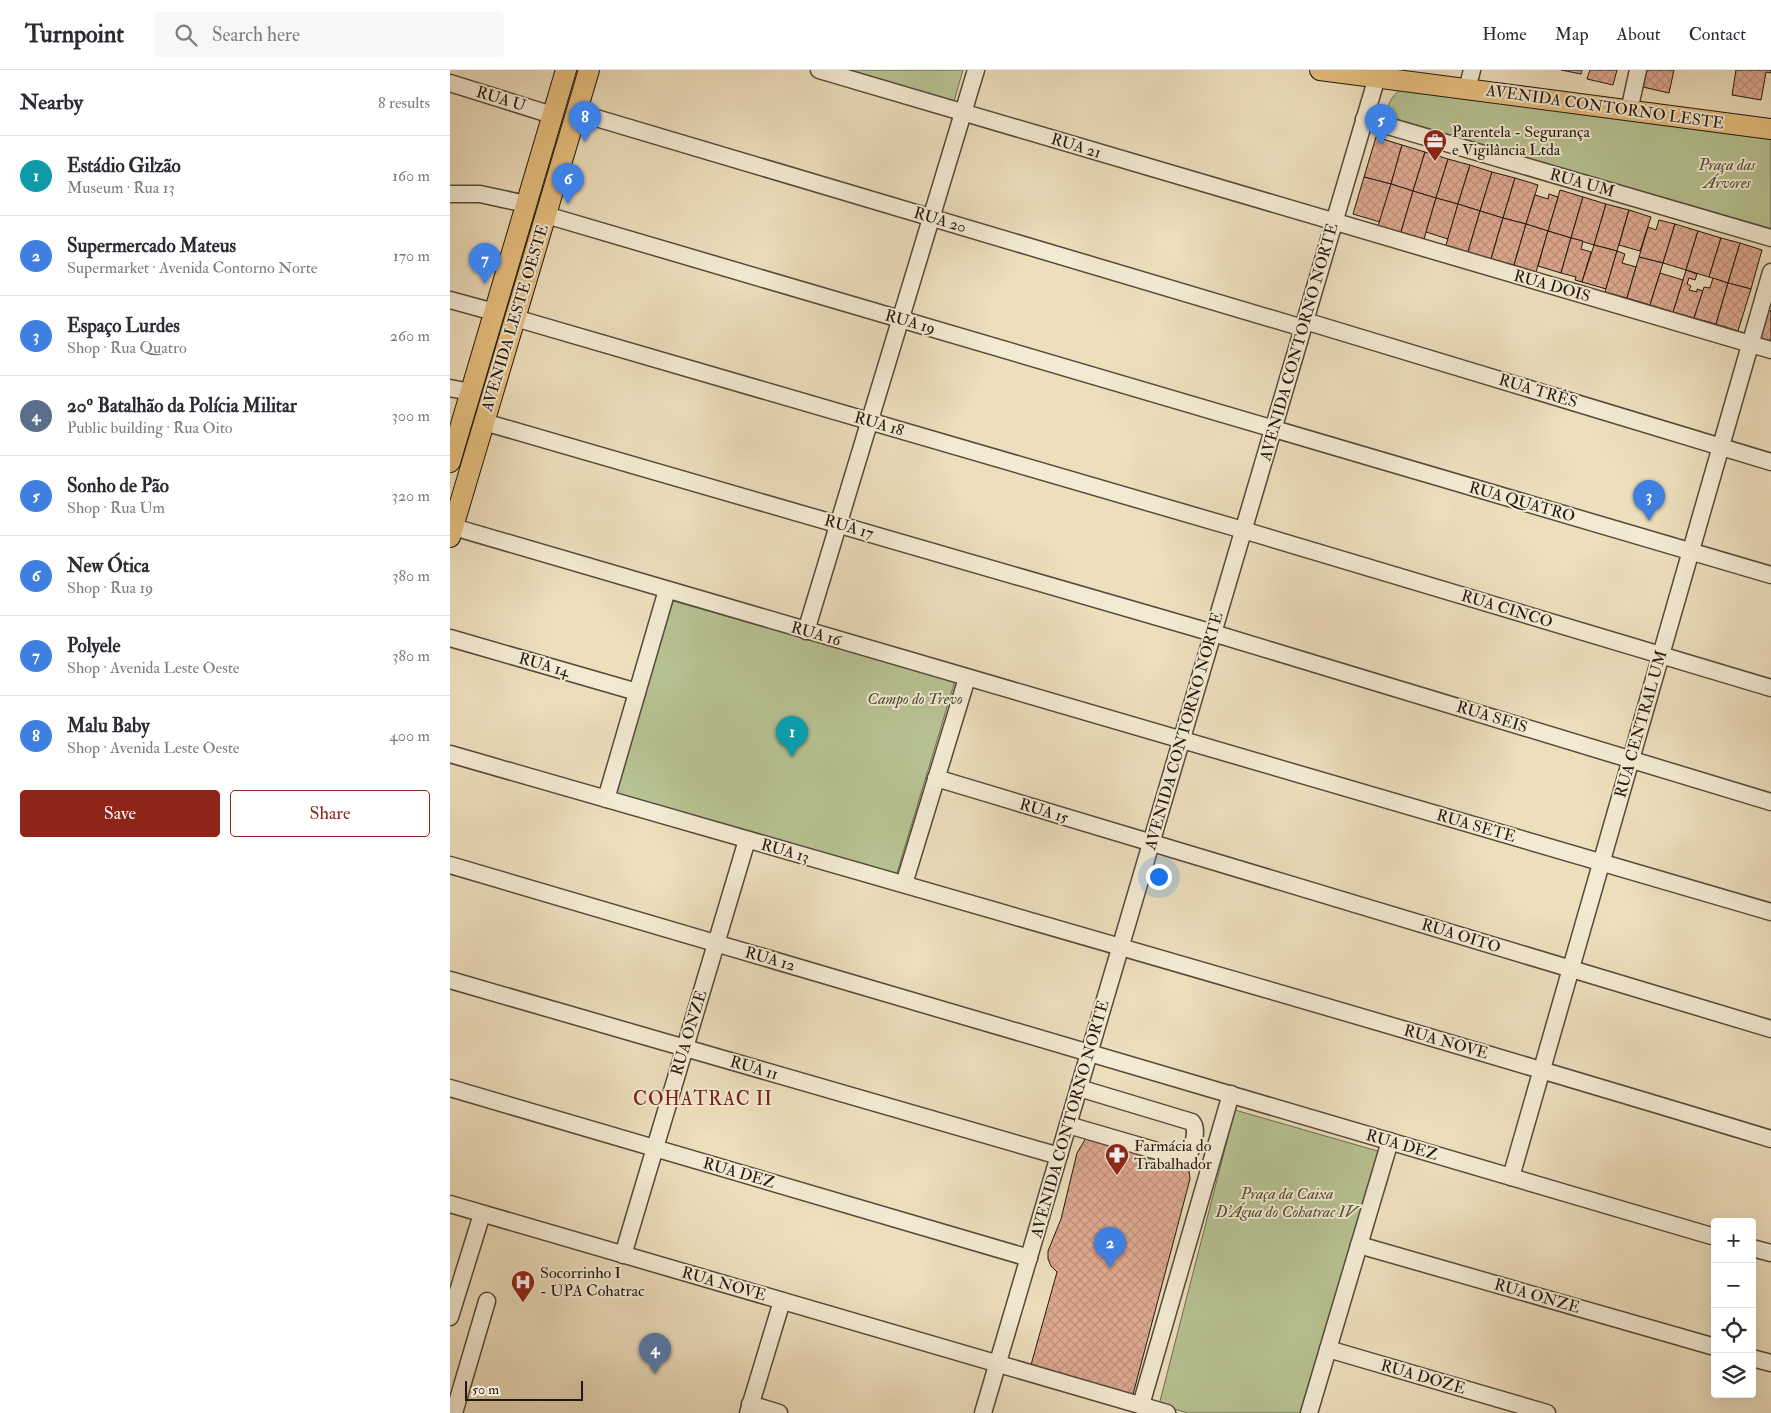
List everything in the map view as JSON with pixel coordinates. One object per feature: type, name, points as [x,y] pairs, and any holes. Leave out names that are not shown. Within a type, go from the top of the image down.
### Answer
[{"type":"main road","name":"AVENIDA LESTE OESTE","points":[[450,462],[566,70]]},
{"type":"main road","name":"AVENIDA LESTE OESTE","points":[[451,530],[588,70]]},
{"type":"main road","name":"AVENIDA CONTORNO LESTE","points":[[1320,70],[1377,77],[1469,80],[1629,111],[1771,130]]},
{"type":"street","name":"RUA 21","points":[[818,70],[1334,223]]},
{"type":"street","points":[[806,631],[976,70]]},
{"type":"street","points":[[1629,111],[1638,70]]},
{"type":"street","name":"AVENIDA CONTORNO NORTE","points":[[983,1413],[1377,77]]},
{"type":"street","name":"RUA U","points":[[450,84],[552,116]]},
{"type":"street","name":"RUA 20","points":[[576,112],[931,217],[1304,324]]},
{"type":"street","name":"RUA UM","points":[[1364,120],[1771,238]]},
{"type":"street","points":[[450,194],[480,194],[526,204]]},
{"type":"street","name":"RUA 19","points":[[546,215],[1273,429]]},
{"type":"street","name":"RUA DOIS","points":[[1334,223],[1771,350]]},
{"type":"street","name":"RUA CENTRAL UM","points":[[1511,1177],[1771,272]]},
{"type":"street","points":[[450,300],[494,312]]},
{"type":"street","name":"RUA 18","points":[[515,318],[1243,530]]},
{"type":"street","name":"RUA TRÊS","points":[[1304,324],[1771,462]]},
{"type":"street","points":[[450,388],[470,392]]},
{"type":"street","name":"RUA 17","points":[[484,422],[1213,632]]},
{"type":"street","name":"RUA QUATRO","points":[[1273,429],[1771,575]]},
{"type":"street","name":"RUA 16","points":[[451,530],[667,590],[1181,741]]},
{"type":"street","name":"RUA CINCO","points":[[1243,530],[1771,688]]},
{"type":"street","points":[[606,799],[667,590]]},
{"type":"street","name":"RUA SEIS","points":[[1213,632],[1771,802]]},
{"type":"street","name":"RUA 14","points":[[450,638],[637,692]]},
{"type":"street","points":[[904,884],[967,678]]},
{"type":"street","name":"RUA SETE","points":[[1181,741],[1771,912]]},
{"type":"street","name":"RUA 13","points":[[450,754],[1120,947]]},
{"type":"street","name":"RUA 15","points":[[936,778],[1151,843]]},
{"type":"street","name":"RUA ONZE","points":[[623,1254],[747,840]]},
{"type":"street","name":"RUA OITO","points":[[1151,843],[1771,1029]]},
{"type":"street","name":"RUA 12","points":[[450,865],[1089,1053]]},
{"type":"street","name":"RUA NOVE","points":[[1120,947],[1771,1139]]},
{"type":"street","name":"RUA 11","points":[[450,980],[1059,1156]]},
{"type":"street","name":"RUA DEZ","points":[[1089,1053],[1711,1236]]},
{"type":"street","name":"RUA DEZ","points":[[450,1088],[1029,1258]]},
{"type":"street","points":[[1068,1126],[1178,1157],[1186,1158],[1189,1154],[1195,1130],[1192,1122],[1079,1088]]},
{"type":"street","points":[[1141,1405],[1231,1094]]},
{"type":"street","points":[[1309,1413],[1390,1141]]},
{"type":"street","name":"RUA NOVE","points":[[450,1204],[1167,1413]]},
{"type":"street","points":[[450,1317],[482,1214]]},
{"type":"street","name":"RUA ONZE","points":[[1359,1245],[1711,1346]]},
{"type":"street","points":[[1756,1249],[1771,1254]]},
{"type":"street","points":[[454,1413],[487,1301]]},
{"type":"street","points":[[779,1413],[749,1409],[782,1301]]},
{"type":"street","name":"RUA DOZE","points":[[1328,1349],[1547,1413]]},
{"type":"street","points":[[1756,1359],[1771,1364]]},
{"type":"green space","points":[[831,70],[963,70],[954,101]]},
{"type":"green space","name":"Praça das Árvores","points":[[1404,87],[1771,138],[1771,230],[1387,116],[1391,99]]},
{"type":"green space","name":"Campo do Trevo","points":[[673,601],[955,681],[896,876],[612,793]]},
{"type":"green space","name":"Praça da Caixa D'Água do Cohatrac IV","points":[[1235,1110],[1381,1152],[1302,1413],[1188,1413],[1159,1405]]},
{"type":"building","points":[[1561,70],[1582,70],[1581,74]]},
{"type":"building","points":[[1590,70],[1617,70],[1613,85],[1587,79]]},
{"type":"building","points":[[1647,70],[1674,70],[1669,93],[1643,87]]},
{"type":"building","points":[[1736,70],[1771,70],[1771,73],[1766,72],[1761,100],[1732,95]]},
{"type":"building","points":[[1376,137],[1402,145],[1391,184],[1364,177]]},
{"type":"building","points":[[1402,145],[1425,152],[1413,191],[1391,184]]},
{"type":"building","points":[[1425,152],[1448,159],[1436,198],[1413,191]]},
{"type":"building","points":[[1448,159],[1470,165],[1458,204],[1436,198]]},
{"type":"building","points":[[1470,165],[1492,172],[1480,211],[1458,204]]},
{"type":"building","points":[[1492,172],[1515,178],[1503,218],[1480,211]]},
{"type":"building","points":[[1364,177],[1391,184],[1380,222],[1353,214]]},
{"type":"building","points":[[1515,178],[1538,185],[1526,224],[1503,218]]},
{"type":"building","points":[[1391,184],[1413,191],[1401,232],[1378,226]]},
{"type":"building","points":[[1560,190],[1583,197],[1571,238],[1548,231]]},
{"type":"building","points":[[1413,191],[1436,198],[1424,239],[1401,232]]},
{"type":"building","points":[[1549,194],[1558,197],[1548,231],[1526,224],[1535,195],[1548,199]]},
{"type":"building","points":[[1583,197],[1606,204],[1594,245],[1571,238]]},
{"type":"building","points":[[1436,198],[1458,204],[1448,239],[1426,232]]},
{"type":"building","points":[[1458,204],[1480,211],[1468,252],[1446,245]]},
{"type":"building","points":[[1606,204],[1629,210],[1617,251],[1594,245]]},
{"type":"building","points":[[1629,210],[1651,217],[1640,251],[1619,245]]},
{"type":"building","points":[[1480,211],[1503,218],[1491,259],[1468,252]]},
{"type":"building","points":[[1503,218],[1526,224],[1514,265],[1491,259]]},
{"type":"building","points":[[1659,220],[1675,224],[1663,263],[1639,257],[1648,227],[1656,230]]},
{"type":"building","points":[[1526,224],[1548,231],[1536,272],[1514,265]]},
{"type":"building","points":[[1675,224],[1698,231],[1686,270],[1663,263]]},
{"type":"building","points":[[1548,231],[1571,238],[1561,273],[1538,266]]},
{"type":"building","points":[[1698,231],[1721,238],[1709,277],[1686,270]]},
{"type":"building","points":[[1571,238],[1583,241],[1581,249],[1591,252],[1582,282],[1575,280],[1576,277],[1561,273]]},
{"type":"building","points":[[1721,238],[1740,243],[1728,283],[1709,277]]},
{"type":"building","points":[[1740,243],[1762,250],[1751,289],[1728,283]]},
{"type":"building","points":[[1594,245],[1617,251],[1606,289],[1582,282]]},
{"type":"building","points":[[1617,251],[1625,254],[1622,263],[1636,267],[1627,298],[1605,292]]},
{"type":"building","points":[[1639,257],[1663,263],[1650,305],[1627,298]]},
{"type":"building","points":[[1686,270],[1697,274],[1695,280],[1689,278],[1687,284],[1691,286],[1689,290],[1697,292],[1697,289],[1703,291],[1694,318],[1673,312]]},
{"type":"building","points":[[1660,273],[1683,280],[1673,312],[1650,305]]},
{"type":"building","points":[[1713,278],[1728,283],[1716,324],[1694,318],[1704,287],[1710,288]]},
{"type":"building","points":[[1728,283],[1751,289],[1738,331],[1716,324]]},
{"type":"building","points":[[1769,310],[1771,311],[1771,343],[1760,340]]},
{"type":"building","points":[[1086,1138],[1108,1143],[1153,1159],[1176,1161],[1189,1171],[1190,1179],[1131,1402],[1029,1372],[1057,1272],[1051,1266],[1048,1259],[1048,1251],[1061,1219],[1077,1153]]},
{"type":"place","name":"Malu Baby","points":[[585,142]]},
{"type":"place","name":"Sonho de Pão","points":[[1381,145]]},
{"type":"place","name":"Parentela - Segurança e Vigilância Ltda","points":[[1435,162]]},
{"type":"place","name":"New Ótica","points":[[568,204]]},
{"type":"place","name":"Polyele","points":[[485,284]]},
{"type":"place","name":"Espaço Lurdes","points":[[1649,521]]},
{"type":"place","name":"Estádio Gilzão","points":[[792,757]]},
{"type":"place","name":"Farmácia do Trabalhador","points":[[1117,1176]]},
{"type":"place","name":"Supermercado Mateus","points":[[1110,1268]]},
{"type":"place","name":"Socorrinho I - UPA Cohatrac","points":[[523,1303]]},
{"type":"place","name":"20º Batalhão da Polícia Militar","points":[[655,1374]]},
{"type":"district","name":"COHATRAC II","points":[[703,1099]]}]
